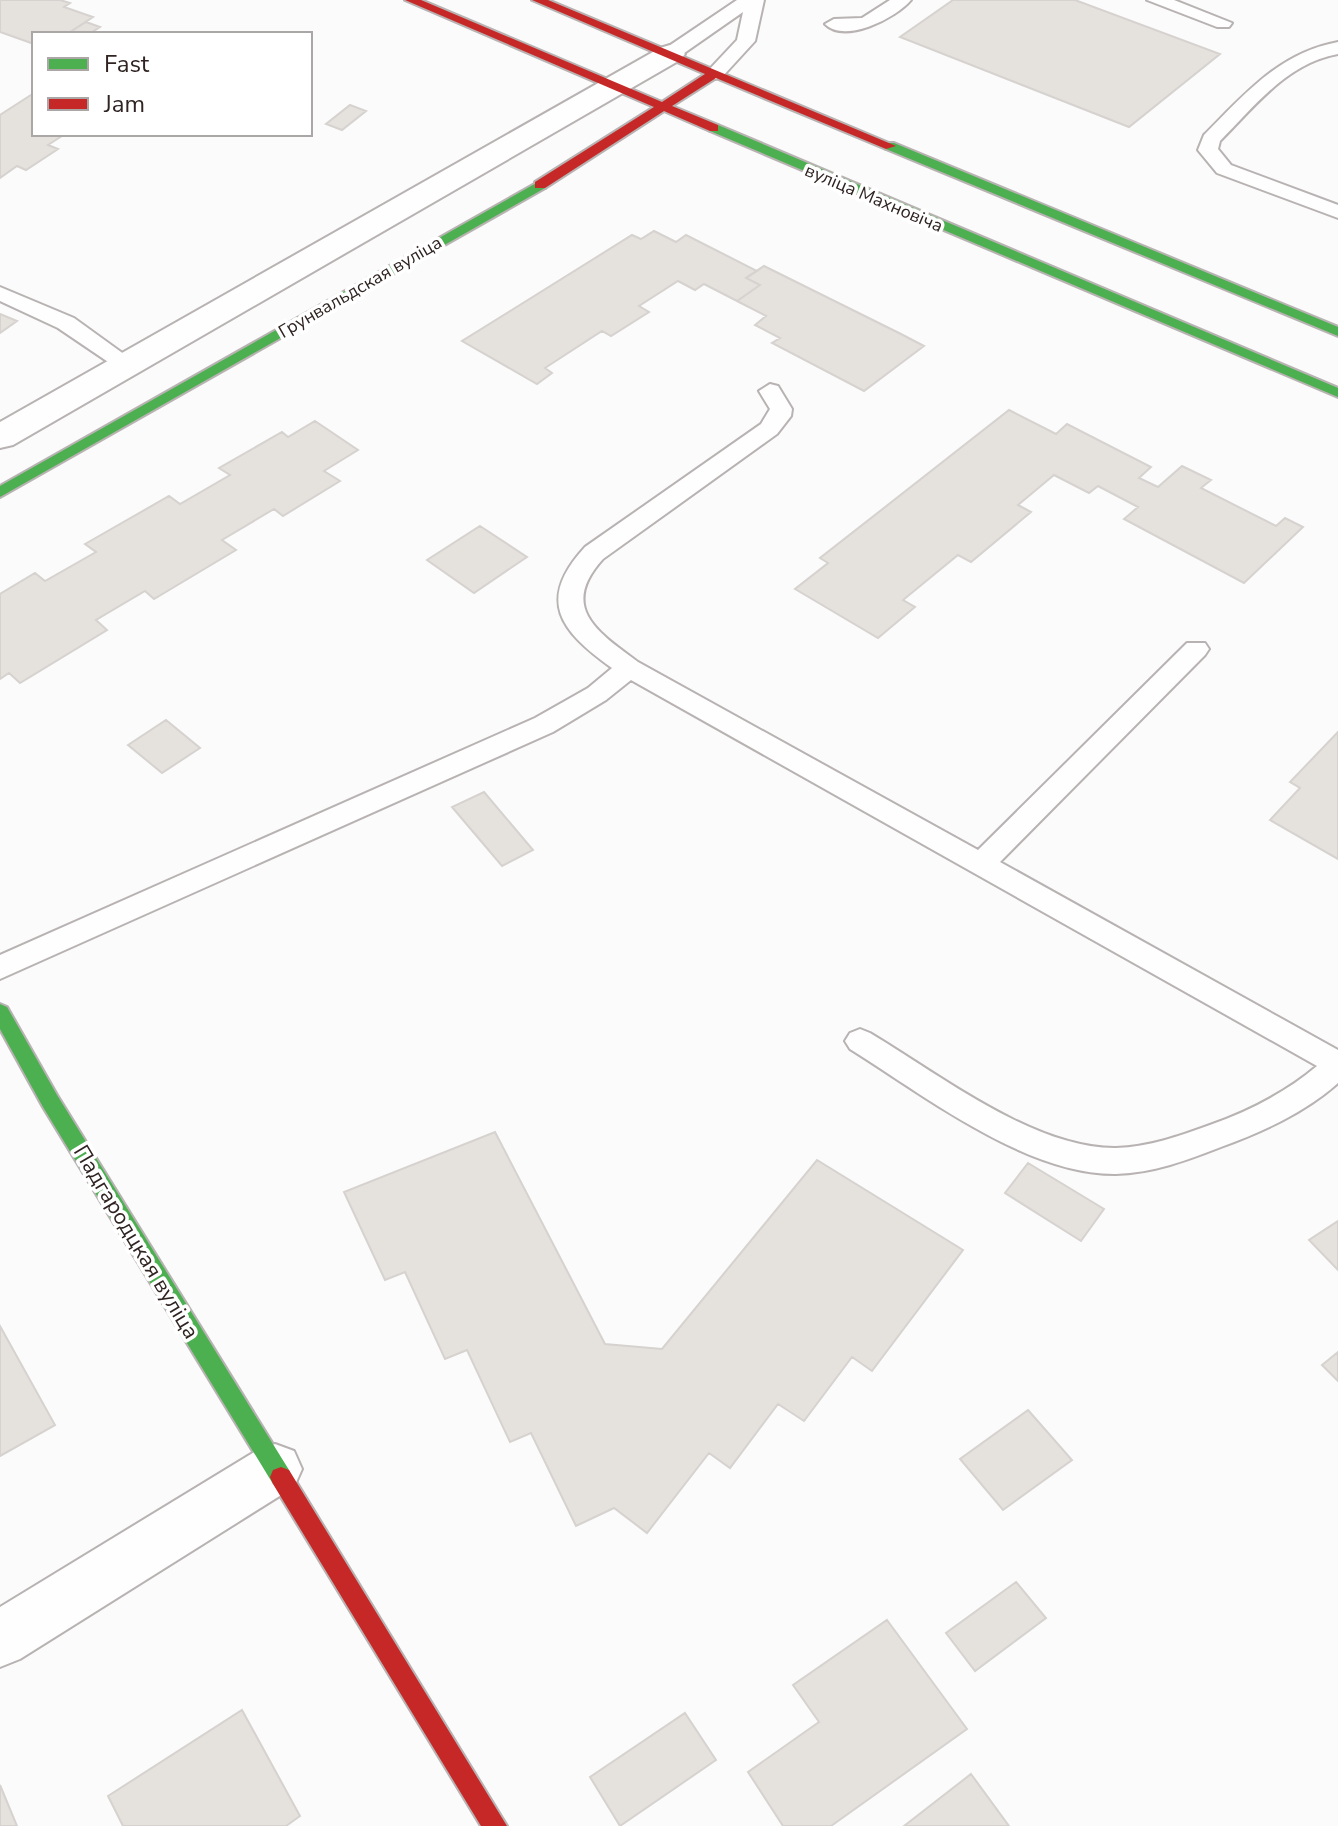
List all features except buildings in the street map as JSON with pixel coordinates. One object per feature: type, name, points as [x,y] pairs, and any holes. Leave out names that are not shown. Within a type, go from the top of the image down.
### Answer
[{"type":"main road","name":"вуліца Махновіча","points":[[411,0],[612,88],[1338,393]]},
{"type":"main road","points":[[538,0],[1338,332]]},
{"type":"main road","name":"Грунвальдская вуліца","points":[[0,492],[578,163],[715,73]]},
{"type":"main road","name":"Падгародцкая вуліца","points":[[0,1012],[50,1101],[495,1826]]},
{"type":"street","points":[[0,437],[670,54]]},
{"type":"street","points":[[0,1639],[275,1469]]},
{"type":"lane","points":[[670,54],[749,0]]},
{"type":"lane","points":[[715,73],[735,56],[746,41],[755,0]]},
{"type":"lane","points":[[834,24],[866,23],[902,0]]},
{"type":"lane","points":[[1156,0],[1223,23]]},
{"type":"lane","points":[[1338,48],[1307,53],[1295,61],[1211,139],[1208,150],[1224,169],[1338,212]]},
{"type":"lane","points":[[0,293],[74,328],[128,365]]},
{"type":"lane","points":[[770,391],[781,409],[780,416],[769,429],[594,553],[573,575],[568,588],[575,618],[600,647],[629,668],[1338,1065],[1309,1091],[1246,1125],[1173,1152],[1102,1161],[1055,1150],[1025,1137],[860,1041]]},
{"type":"lane","points":[[981,864],[1196,649]]},
{"type":"lane","points":[[0,968],[544,725],[597,694],[629,668]]},
{"type":"traffic: fast","points":[[714,128],[1338,393]]},
{"type":"traffic: fast","points":[[890,146],[1338,332]]},
{"type":"traffic: fast","points":[[0,492],[540,185]]},
{"type":"traffic: fast","points":[[0,1012],[50,1101],[281,1477]]},
{"type":"traffic: jam","points":[[411,0],[714,128]]},
{"type":"traffic: jam","points":[[538,0],[890,146]]},
{"type":"traffic: jam","points":[[540,185],[715,73]]},
{"type":"traffic: jam","points":[[281,1477],[495,1826]]}]
